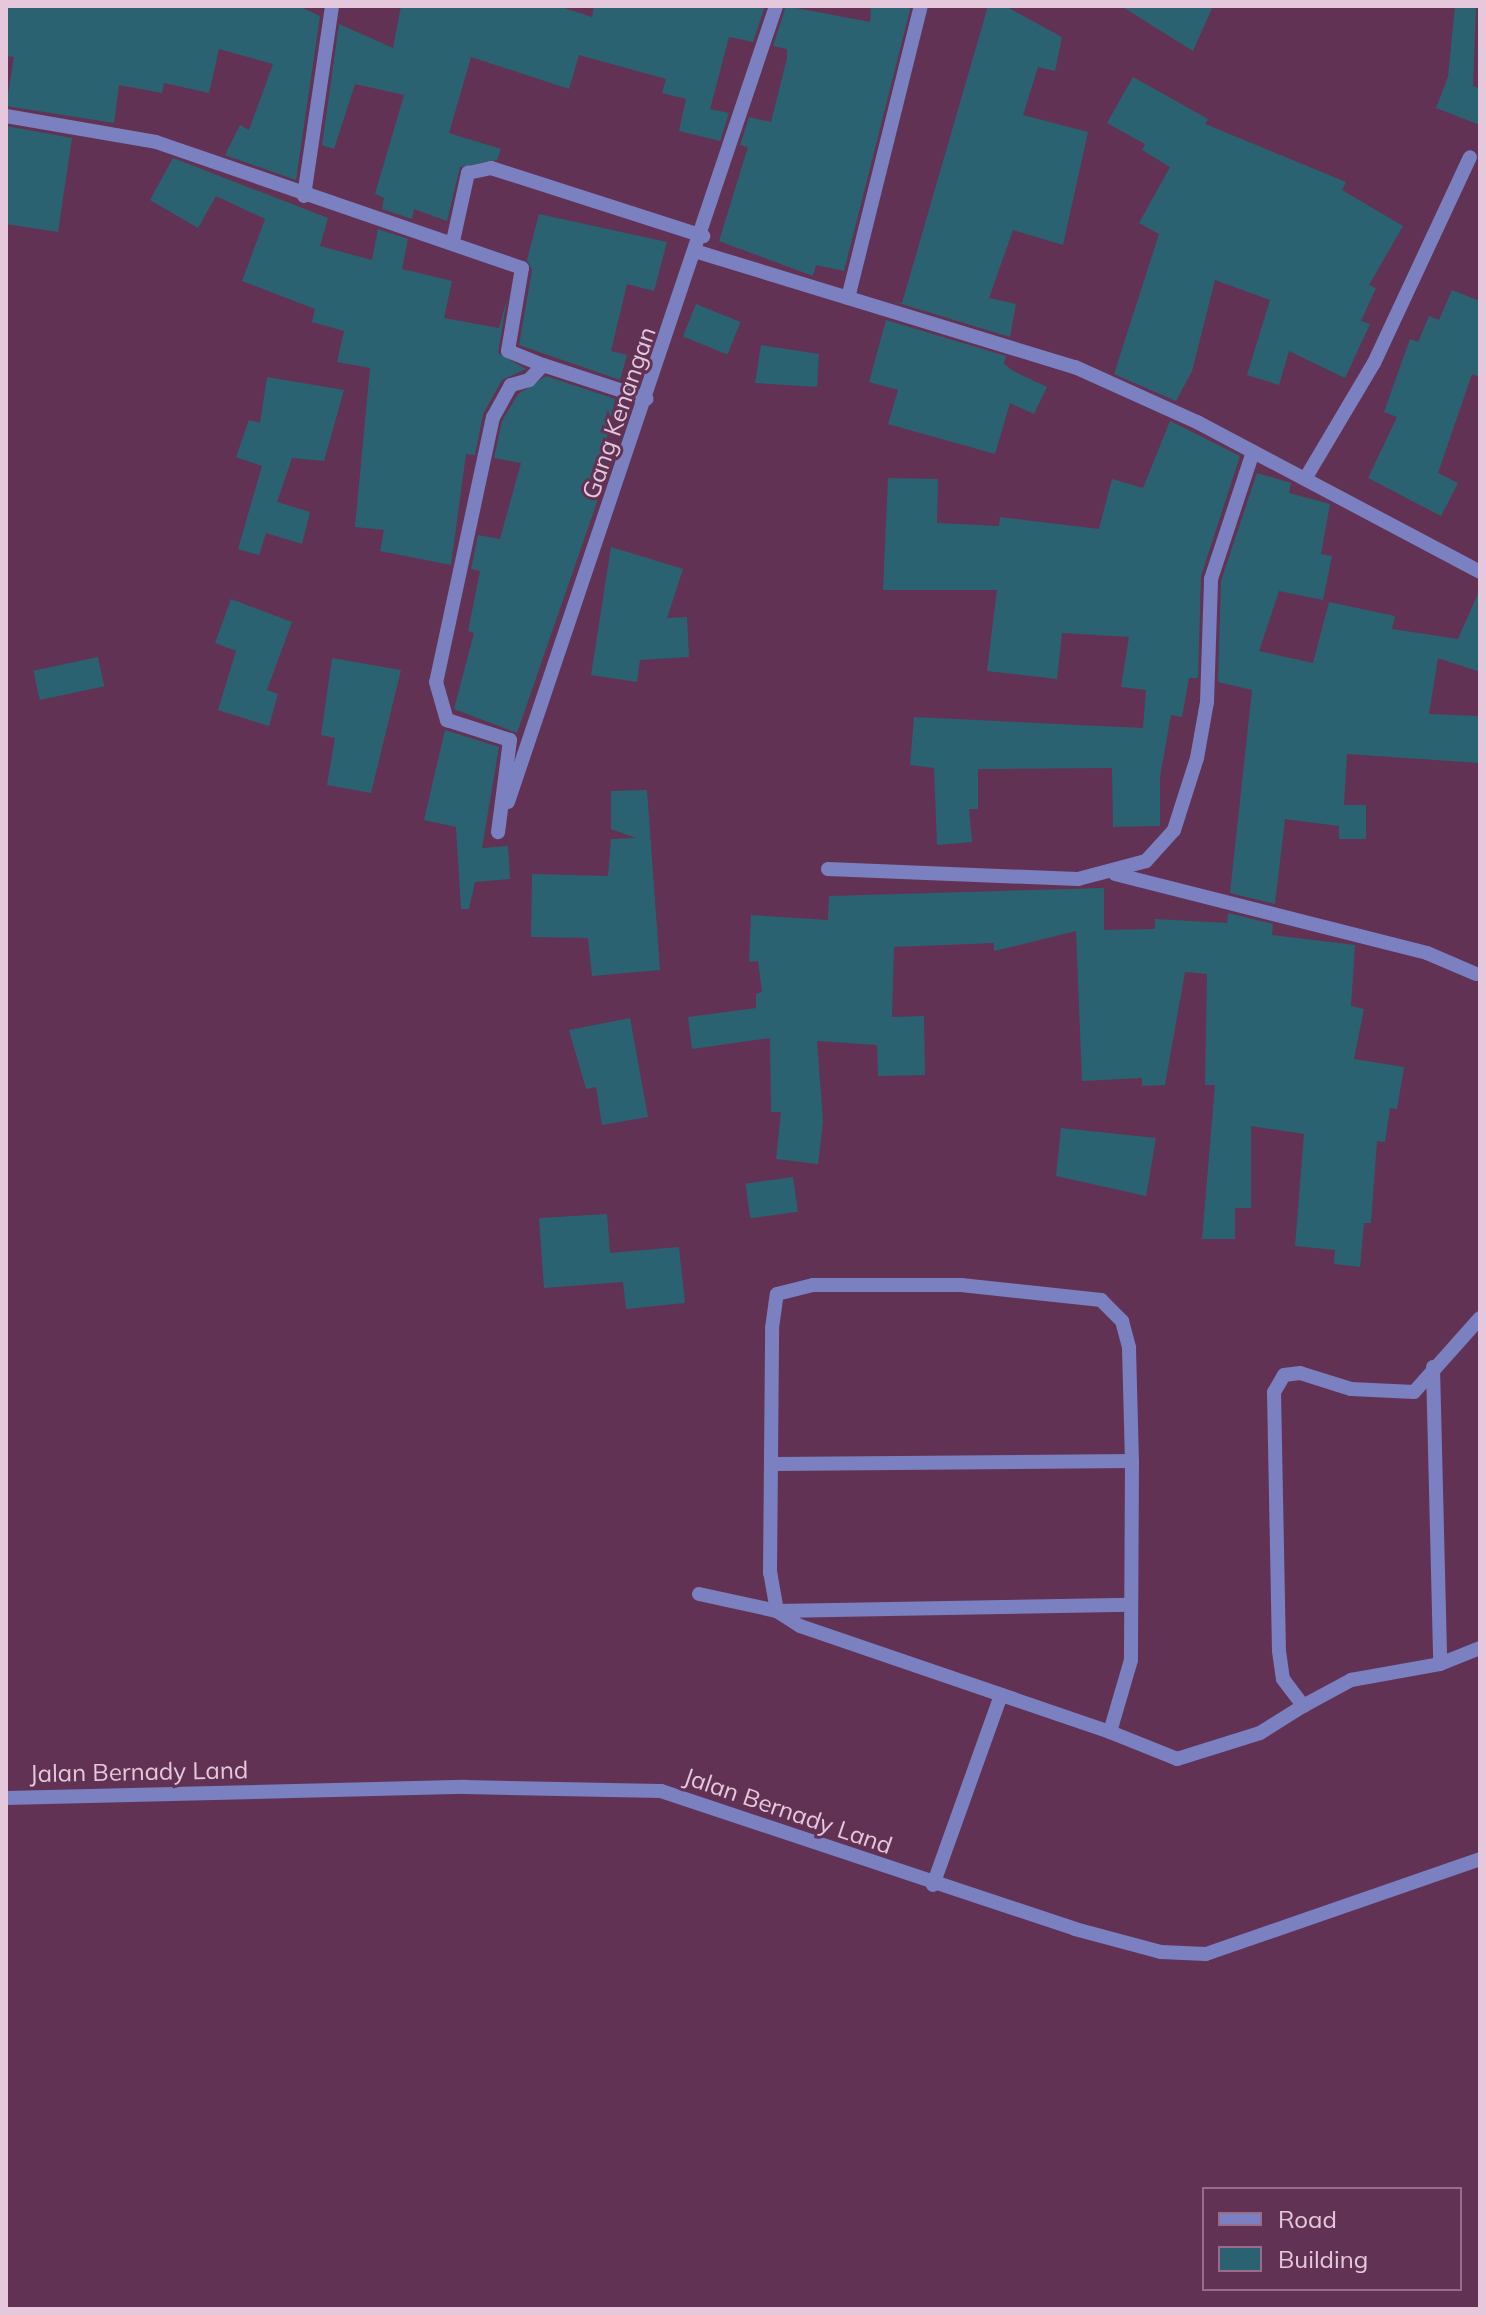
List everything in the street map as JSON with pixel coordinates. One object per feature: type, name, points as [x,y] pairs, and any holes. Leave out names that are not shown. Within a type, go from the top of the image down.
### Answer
[{"type":"street","points":[[304,196],[332,6]]},
{"type":"street","name":"Gang Kenangan","points":[[543,365],[529,380],[511,385],[493,417],[436,682],[447,720],[510,740],[498,832],[698,252],[776,6]]},
{"type":"street","points":[[848,298],[921,6]]},
{"type":"street","points":[[6,116],[156,142],[304,196],[453,241],[522,268],[508,351],[647,399]]},
{"type":"street","points":[[1305,479],[1374,363],[1470,157]]},
{"type":"street","points":[[453,241],[468,173],[491,168],[703,236]]},
{"type":"street","points":[[698,252],[1075,367],[1253,452],[1480,572]]},
{"type":"street","points":[[1114,874],[1146,861],[1174,830],[1193,772],[1207,702],[1211,579],[1253,452]]},
{"type":"street","points":[[828,869],[951,869],[1027,879],[1114,874],[1427,953],[1476,974]]},
{"type":"street","points":[[1110,1732],[1131,1660],[1129,1348],[1122,1321],[1101,1300],[961,1285],[813,1285],[777,1294],[771,1363],[775,1464],[770,1573],[777,1611],[800,1626],[1110,1732],[1177,1759],[1260,1733],[1351,1680],[1440,1664],[1480,1648]]},
{"type":"street","points":[[1303,1706],[1283,1679],[1279,1651],[1274,1392],[1284,1375],[1300,1373],[1351,1389],[1414,1392],[1432,1366],[1480,1318]]},
{"type":"street","points":[[1432,1366],[1440,1664]]},
{"type":"street","points":[[775,1464],[1132,1461]]},
{"type":"street","points":[[699,1594],[777,1611],[1131,1605]]},
{"type":"street","points":[[933,1885],[1001,1695]]},
{"type":"street","name":"Jalan Bernady Land","points":[[6,1798],[495,1786],[661,1791],[933,1885],[1161,1952],[1206,1954],[1480,1859]]},
{"type":"building","points":[[6,6],[298,6],[320,16],[296,180],[225,155],[240,125],[249,130],[273,64],[219,49],[209,93],[164,83],[162,93],[119,85],[114,123],[6,106],[14,57],[6,56]]},
{"type":"building","points":[[401,6],[558,6],[592,17],[594,6],[765,6],[753,42],[729,37],[710,109],[729,113],[720,141],[679,131],[686,99],[662,93],[666,79],[579,55],[569,89],[471,57],[449,133],[501,149],[497,160],[460,167],[447,221],[414,209],[412,219],[382,209],[384,198],[375,194],[404,95],[355,84],[334,149],[322,145],[339,24],[393,48]]},
{"type":"building","points":[[786,6],[870,22],[871,6],[911,6],[844,271],[816,265],[813,276],[719,241],[748,147],[740,145],[749,117],[771,122],[787,58],[787,49],[773,46]]},
{"type":"building","points":[[988,6],[1005,6],[1062,37],[1055,71],[1038,67],[1023,115],[1088,132],[1063,245],[1013,230],[989,298],[1016,304],[1010,337],[892,301],[902,303]]},
{"type":"building","points":[[1121,6],[1213,6],[1193,51]]},
{"type":"building","points":[[1455,6],[1476,6],[1473,86],[1480,89],[1480,125],[1436,108],[1448,77]]},
{"type":"building","points":[[1133,77],[1208,119],[1205,124],[1346,182],[1342,190],[1403,226],[1369,285],[1376,288],[1361,321],[1370,324],[1345,378],[1289,351],[1279,385],[1247,375],[1270,300],[1215,280],[1192,371],[1176,401],[1114,374],[1159,234],[1139,223],[1170,167],[1142,150],[1145,144],[1107,123]]},
{"type":"building","points":[[6,126],[72,138],[58,232],[6,224]]},
{"type":"building","points":[[173,158],[328,218],[320,246],[372,260],[378,229],[408,239],[402,269],[452,281],[444,318],[499,328],[507,299],[498,353],[526,369],[502,380],[483,414],[475,455],[466,454],[451,565],[380,551],[384,530],[355,527],[370,368],[337,362],[344,331],[312,322],[315,309],[242,281],[265,219],[216,196],[198,228],[150,200]]},
{"type":"building","points":[[539,214],[667,242],[654,291],[627,284],[611,351],[627,355],[620,380],[519,345],[532,270],[527,260]]},
{"type":"building","points":[[1452,290],[1480,301],[1480,377],[1472,374],[1438,473],[1458,483],[1441,516],[1368,478],[1397,417],[1384,412],[1410,339],[1418,342],[1429,316],[1439,320]]},
{"type":"building","points":[[696,304],[741,322],[727,354],[683,336]]},
{"type":"building","points":[[886,320],[1006,356],[1004,364],[1013,371],[1047,387],[1034,414],[1010,403],[995,454],[888,424],[898,390],[869,382]]},
{"type":"building","points":[[761,345],[819,354],[817,387],[755,383]]},
{"type":"building","points":[[546,376],[615,399],[605,447],[615,450],[517,733],[454,709],[474,633],[468,631],[480,571],[471,569],[478,535],[500,539],[521,463],[494,458],[502,421],[518,394]]},
{"type":"building","points":[[267,377],[344,390],[324,461],[292,458],[277,502],[310,512],[302,544],[266,533],[259,555],[238,549],[262,466],[236,457],[249,420],[260,423]]},
{"type":"building","points":[[1170,421],[1240,456],[1201,576],[1198,678],[1189,678],[1182,717],[1171,715],[1160,777],[1160,826],[1113,827],[1112,768],[978,769],[978,809],[969,809],[972,842],[937,845],[934,768],[910,765],[914,717],[1143,728],[1146,690],[1121,687],[1129,637],[1062,633],[1057,679],[987,671],[997,590],[883,590],[888,478],[938,479],[937,523],[999,526],[1000,517],[1099,529],[1112,479],[1143,488]]},
{"type":"building","points":[[1257,473],[1291,483],[1289,493],[1330,504],[1321,554],[1332,556],[1323,600],[1279,591],[1259,651],[1313,663],[1329,602],[1395,616],[1392,629],[1458,639],[1480,589],[1480,672],[1438,658],[1429,714],[1480,716],[1480,763],[1347,754],[1344,805],[1366,805],[1366,839],[1339,839],[1339,826],[1285,819],[1275,904],[1230,893],[1252,690],[1218,682],[1221,581]]},
{"type":"building","points":[[611,547],[683,569],[667,618],[687,617],[689,657],[640,660],[637,682],[591,675]]},
{"type":"building","points":[[231,599],[292,622],[267,690],[278,694],[269,726],[218,710],[236,651],[215,643]]},
{"type":"building","points":[[98,657],[104,686],[40,700],[33,671]]},
{"type":"building","points":[[332,658],[401,670],[371,793],[327,785],[335,738],[321,735]]},
{"type":"building","points":[[445,730],[499,747],[482,848],[508,846],[510,879],[475,882],[469,909],[461,909],[456,827],[424,820]]},
{"type":"building","points":[[647,790],[660,970],[592,976],[588,938],[531,937],[532,874],[608,876],[611,839],[636,838],[611,829],[611,791]]},
{"type":"building","points":[[1104,888],[1104,930],[1155,929],[1155,919],[1227,923],[1228,913],[1273,924],[1272,935],[1355,945],[1351,1006],[1364,1009],[1354,1059],[1404,1067],[1397,1109],[1390,1108],[1385,1142],[1377,1141],[1371,1223],[1364,1223],[1360,1267],[1334,1264],[1335,1250],[1295,1246],[1304,1134],[1251,1126],[1251,1208],[1235,1208],[1235,1239],[1202,1239],[1215,1085],[1205,1085],[1207,974],[1185,972],[1165,1085],[1142,1086],[1142,1078],[1082,1081],[1076,931],[994,951],[994,943],[894,947],[892,1017],[924,1016],[925,1075],[878,1076],[877,1045],[817,1041],[823,1121],[818,1164],[776,1159],[781,1112],[771,1112],[770,1038],[692,1049],[688,1017],[756,1008],[756,994],[762,992],[758,961],[749,962],[751,915],[828,920],[829,896]]},
{"type":"building","points":[[630,1018],[648,1117],[602,1125],[596,1087],[586,1089],[569,1030]]},
{"type":"building","points":[[1061,1128],[1156,1138],[1146,1196],[1056,1176]]},
{"type":"building","points":[[793,1177],[798,1212],[750,1218],[745,1184]]},
{"type":"building","points":[[607,1214],[610,1253],[679,1247],[685,1303],[626,1309],[623,1282],[544,1288],[539,1218]]}]
